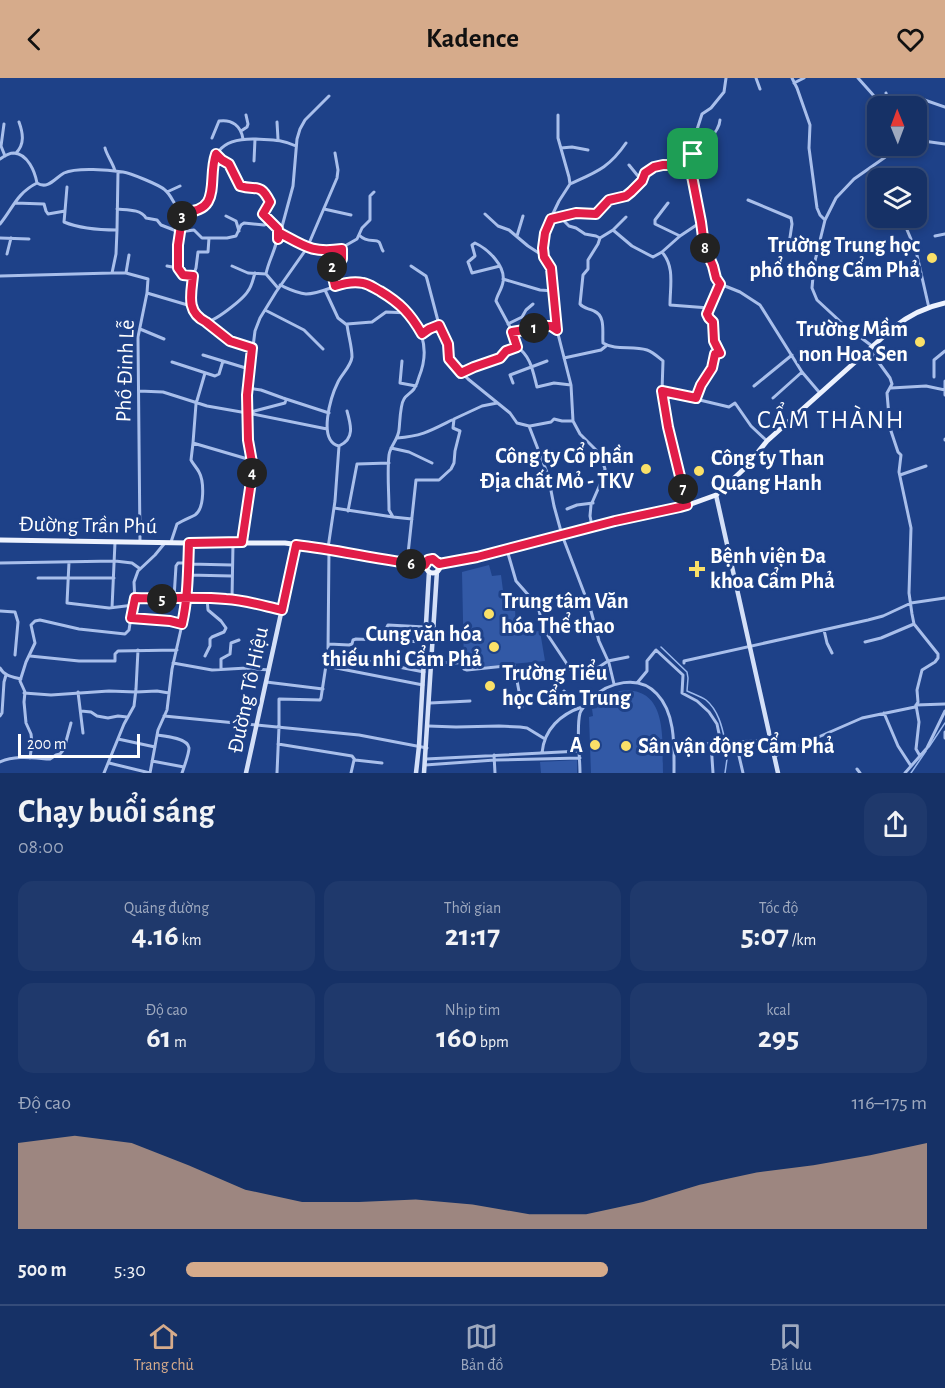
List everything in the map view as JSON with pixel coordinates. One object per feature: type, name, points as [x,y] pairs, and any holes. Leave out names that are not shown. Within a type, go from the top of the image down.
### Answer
[{"type":"main road","points":[[439,564],[507,550],[592,527],[680,507],[716,495],[745,468],[767,441],[871,347],[904,320],[945,303]]},
{"type":"main road","name":"Đường Trần Phú","points":[[0,540],[242,542],[296,545],[425,565]]},
{"type":"main road","points":[[433,559],[439,564],[434,573],[429,572],[425,565],[428,560],[433,559]]},
{"type":"street","points":[[726,78],[724,92],[711,108],[702,114],[694,139],[692,176],[704,245],[720,284],[740,292],[760,305],[802,372],[819,393]]},
{"type":"street","points":[[756,78],[760,90]]},
{"type":"street","points":[[792,78],[808,116],[809,148],[818,208],[825,220]]},
{"type":"street","points":[[794,82],[804,78]]},
{"type":"street","points":[[858,78],[874,96]]},
{"type":"street","points":[[266,274],[294,182],[296,146],[302,124],[329,96]]},
{"type":"street","points":[[927,101],[945,107]]},
{"type":"street","points":[[242,131],[248,124],[246,115]]},
{"type":"street","points":[[558,115],[558,138],[570,184]]},
{"type":"street","points":[[212,138],[220,120],[234,124],[242,131],[243,139]]},
{"type":"street","points":[[551,219],[576,213],[596,214],[609,200],[626,196],[631,192],[642,181],[645,173],[654,167],[678,165],[693,154],[718,128],[720,120]]},
{"type":"street","points":[[16,153],[23,134],[19,122]]},
{"type":"street","points":[[277,122],[278,139]]},
{"type":"street","points":[[4,124],[1,146],[4,156]]},
{"type":"street","points":[[0,225],[26,189],[37,183],[46,185],[63,174],[79,169],[127,173],[160,186],[183,212],[198,210],[209,200],[213,166],[216,154],[221,148],[243,139],[278,139],[296,146]]},
{"type":"street","points":[[254,161],[255,139]]},
{"type":"street","points":[[927,142],[945,144]]},
{"type":"street","points":[[544,257],[545,233],[559,201],[570,184],[610,163],[626,144]]},
{"type":"street","points":[[561,148],[572,147],[588,150]]},
{"type":"street","points":[[105,148],[117,171],[116,254],[112,273]]},
{"type":"street","points":[[0,159],[16,153],[33,168],[37,183]]},
{"type":"street","points":[[242,542],[253,468],[248,440],[247,413],[249,369],[257,324],[279,287],[307,248],[337,178],[335,153]]},
{"type":"street","points":[[216,154],[229,164],[242,188],[257,188],[265,193],[270,202],[263,214],[278,229],[278,239]]},
{"type":"street","points":[[887,156],[854,179],[834,202],[825,220],[812,282],[814,296],[817,300],[837,320],[871,347],[892,384],[887,393],[890,428],[901,455],[900,475],[911,528],[909,593],[914,624],[939,656],[935,662],[922,670],[917,690],[916,705],[919,722],[916,749],[920,756]]},
{"type":"street","points":[[629,165],[642,181]]},
{"type":"street","points":[[167,192],[180,186]]},
{"type":"street","points":[[67,187],[65,223],[91,230],[117,230]]},
{"type":"street","points":[[280,233],[307,248],[342,249],[357,239],[362,228],[370,220],[370,196],[374,192]]},
{"type":"street","points":[[748,200],[792,219],[789,244],[817,250]]},
{"type":"street","points":[[15,202],[44,204],[48,214],[64,211]]},
{"type":"street","points":[[668,203],[655,220],[655,224],[680,236]]},
{"type":"street","points":[[117,209],[140,212],[146,218],[158,220],[161,225],[179,232],[194,230],[202,238],[234,237],[244,223],[266,225],[271,223]]},
{"type":"street","points":[[324,209],[351,215]]},
{"type":"street","points":[[183,212],[179,232],[178,268],[183,275],[193,276]]},
{"type":"street","points":[[485,214],[498,226],[509,230],[544,257],[551,268],[557,330],[571,385],[573,421],[580,434],[604,461],[605,472],[591,505],[592,527]]},
{"type":"street","points":[[226,216],[236,221],[239,231]]},
{"type":"street","points":[[517,236],[523,216]]},
{"type":"street","points":[[560,217],[569,226],[600,238]]},
{"type":"street","points":[[606,346],[603,340],[600,314],[580,304],[583,275],[588,269],[588,260],[600,238],[627,217]]},
{"type":"street","points":[[613,230],[632,246],[651,256],[656,256],[701,222]]},
{"type":"street","points":[[906,228],[916,251],[929,308]]},
{"type":"street","points":[[935,236],[945,234]]},
{"type":"street","points":[[359,235],[367,241],[377,241],[383,251]]},
{"type":"street","points":[[0,238],[29,239]]},
{"type":"street","points":[[7,254],[11,238]]},
{"type":"street","points":[[209,238],[208,252],[198,252],[193,276],[191,306],[196,315],[230,341],[252,348]]},
{"type":"street","points":[[500,266],[472,273],[468,262],[475,256],[472,245],[474,243],[486,249],[500,266],[503,273],[503,284],[496,301],[517,347],[527,355],[534,371],[537,387],[554,383],[571,385]]},
{"type":"street","points":[[535,251],[543,248]]},
{"type":"street","points":[[335,286],[332,262],[342,259],[342,249]]},
{"type":"street","points":[[662,252],[668,259],[671,275],[670,305],[709,308]]},
{"type":"street","points":[[0,276],[126,273],[129,255]]},
{"type":"street","points":[[167,266],[178,268]]},
{"type":"street","points":[[232,266],[248,273],[266,274],[279,287],[297,293],[315,293],[335,286],[364,283],[393,299],[409,313],[422,334],[424,362],[414,390],[404,399],[397,438],[389,453],[389,510],[393,517]]},
{"type":"street","points":[[411,266],[427,279],[439,325],[448,344],[449,359],[461,373],[510,413],[517,423],[529,426],[551,422],[554,419],[573,421]]},
{"type":"street","name":"Phố Đinh Lễ","points":[[126,273],[148,279],[140,328],[140,542]]},
{"type":"street","points":[[203,321],[220,316],[243,297],[250,288],[255,273]]},
{"type":"street","points":[[503,279],[540,290],[554,291]]},
{"type":"street","points":[[696,398],[712,368],[715,354],[720,353],[714,341],[713,322],[707,314],[720,284]]},
{"type":"street","points":[[325,290],[338,318],[347,325],[352,358],[338,381],[329,412],[327,429],[330,441],[339,446],[344,444],[352,429],[347,411]]},
{"type":"street","points":[[147,293],[191,306]]},
{"type":"street","points":[[508,324],[522,317],[533,304]]},
{"type":"street","points":[[265,310],[304,330],[322,349]]},
{"type":"street","points":[[347,325],[348,323],[372,322],[386,312],[409,313]]},
{"type":"street","points":[[422,334],[439,325]]},
{"type":"street","points":[[512,332],[548,326],[557,330]]},
{"type":"street","points":[[140,328],[164,339]]},
{"type":"street","points":[[564,358],[601,350],[606,346],[650,350],[663,361],[662,391],[668,427],[687,505]]},
{"type":"street","points":[[461,373],[500,358],[506,351],[517,347]]},
{"type":"street","points":[[934,377],[934,360],[945,351]]},
{"type":"street","points":[[203,355],[249,369]]},
{"type":"street","points":[[754,386],[792,355]]},
{"type":"street","points":[[172,362],[218,376],[223,361]]},
{"type":"street","points":[[402,361],[400,383],[416,386]]},
{"type":"street","points":[[513,383],[510,375],[547,361]]},
{"type":"street","points":[[773,398],[802,372]]},
{"type":"street","points":[[30,758],[31,734],[26,723],[24,693],[20,681],[35,644],[30,625],[40,620],[79,629],[125,634],[129,630],[135,598],[134,582],[139,568],[168,543],[177,524],[197,513],[202,497],[201,476],[191,460],[197,403],[205,373]]},
{"type":"street","points":[[945,381],[945,395]]},
{"type":"street","points":[[891,388],[926,386],[945,390]]},
{"type":"street","points":[[248,388],[329,412]]},
{"type":"street","points":[[139,391],[163,392],[223,409],[327,429]]},
{"type":"street","points":[[662,391],[729,407],[735,404],[751,426],[767,441]]},
{"type":"street","points":[[247,413],[285,403],[286,399]]},
{"type":"street","points":[[397,438],[427,433],[482,406],[498,403]]},
{"type":"street","points":[[407,563],[416,481],[439,480],[451,469],[460,433],[453,428],[453,420]]},
{"type":"street","points":[[529,426],[548,475],[562,535],[591,611],[614,684]]},
{"type":"street","points":[[193,443],[251,460]]},
{"type":"street","points":[[277,773],[279,699],[318,701],[321,698],[328,644],[329,549],[339,446]]},
{"type":"street","points":[[391,448],[409,452],[432,463]]},
{"type":"street","points":[[348,511],[356,465],[358,463],[388,463]]},
{"type":"street","points":[[900,475],[926,466]]},
{"type":"street","points":[[716,495],[777,773]]},
{"type":"street","points":[[567,509],[593,503]]},
{"type":"street","points":[[334,508],[412,519]]},
{"type":"street","points":[[112,608],[115,542]]},
{"type":"street","points":[[109,763],[150,773],[157,735],[166,710],[187,598],[189,543]]},
{"type":"street","points":[[232,599],[233,543]]},
{"type":"street","name":"Đường Tô Hiệu","points":[[246,773],[296,545]]},
{"type":"street","points":[[507,550],[516,580],[538,606],[543,627],[573,673],[584,676],[591,672],[592,668],[628,657]]},
{"type":"street","points":[[0,563],[115,561],[132,563],[139,568]]},
{"type":"street","points":[[69,562],[67,603],[112,608],[134,605]]},
{"type":"street","points":[[174,599],[176,566],[180,563],[232,565]]},
{"type":"street","points":[[424,773],[437,571]]},
{"type":"street","points":[[416,773],[429,572]]},
{"type":"street","points":[[188,575],[232,576]]},
{"type":"street","points":[[38,578],[114,578]]},
{"type":"street","points":[[135,598],[232,599],[282,610]]},
{"type":"street","points":[[205,656],[210,646],[210,639],[224,632],[226,628],[208,610],[207,598]]},
{"type":"street","points":[[684,663],[684,661],[883,616],[911,603],[945,598]]},
{"type":"street","points":[[0,611],[15,612],[18,621],[15,655]]},
{"type":"street","points":[[131,618],[182,624]]},
{"type":"street","points":[[865,642],[914,624]]},
{"type":"street","points":[[387,640],[388,626],[435,626]]},
{"type":"street","points":[[824,630],[832,653]]},
{"type":"street","points":[[328,644],[349,645],[356,639],[425,642]]},
{"type":"street","points":[[221,669],[221,659],[230,652],[231,643],[240,640]]},
{"type":"street","points":[[104,773],[134,706],[138,650]]},
{"type":"street","points":[[30,656],[79,661],[115,661],[115,654],[118,651],[177,650]]},
{"type":"street","points":[[637,683],[647,671],[647,662],[656,651],[683,675],[682,693],[697,701],[714,719],[721,743]]},
{"type":"street","points":[[353,658],[424,672]]},
{"type":"street","points":[[432,662],[461,663],[467,670],[514,665],[522,707]]},
{"type":"street","points":[[173,663],[212,670],[247,668],[269,670]]},
{"type":"street","points":[[326,666],[430,691]]},
{"type":"street","points":[[0,668],[6,675],[21,679]]},
{"type":"street","points":[[0,716],[6,675]]},
{"type":"street","points":[[266,682],[322,689]]},
{"type":"street","points":[[580,773],[580,712],[596,694],[610,686],[637,683],[651,688],[658,694],[669,714],[673,731],[674,773]]},
{"type":"street","points":[[24,693],[51,695],[78,692],[158,691],[169,693]]},
{"type":"street","points":[[564,691],[577,709]]},
{"type":"street","points":[[78,692],[83,733]]},
{"type":"street","points":[[430,703],[470,701]]},
{"type":"street","points":[[774,757],[862,718],[916,705],[945,704]]},
{"type":"street","points":[[542,759],[547,734],[566,713],[584,706]]},
{"type":"street","points":[[81,711],[108,718],[128,717]]},
{"type":"street","points":[[904,773],[927,748],[945,711]]},
{"type":"street","points":[[884,713],[898,746],[911,766]]},
{"type":"street","points":[[164,716],[359,735],[427,748]]},
{"type":"street","points":[[0,762],[15,758],[50,759],[60,754],[64,749],[71,723]]},
{"type":"street","points":[[428,726],[520,727],[527,728],[545,739]]},
{"type":"street","points":[[945,732],[945,738]]},
{"type":"street","points":[[157,735],[183,740],[187,743],[189,747],[182,773]]},
{"type":"street","points":[[118,739],[155,747]]},
{"type":"street","points":[[674,746],[770,740]]},
{"type":"street","points":[[736,742],[743,773]]},
{"type":"street","points":[[711,743],[713,773]]},
{"type":"street","points":[[279,744],[352,756],[354,760],[382,764]]},
{"type":"street","points":[[418,759],[580,751]]},
{"type":"street","points":[[494,755],[495,773]]},
{"type":"street","points":[[417,765],[580,758]]},
{"type":"street","points":[[351,773],[354,760]]},
{"type":"street","points":[[152,761],[184,767]]},
{"type":"street","points":[[857,768],[860,773]]},
{"type":"shaded area","name":"Trung tâm Văn hóa Thể thao","points":[[489,565],[492,576],[501,575],[505,606],[515,607],[516,633],[540,631],[545,661],[464,667],[462,572]]},
{"type":"shaded area","name":"Sân vận động Cẩm Phả","points":[[620,691],[636,691],[647,697],[655,706],[662,731],[663,773],[591,773],[589,717],[593,716],[592,709],[597,708],[607,697]]},
{"type":"shaded area","points":[[577,760],[577,773],[541,773],[540,762]]},
{"type":"waterway","points":[[661,647],[687,672],[687,691],[706,700],[714,709],[725,741]]},
{"type":"waterway","points":[[929,747],[945,723]]},
{"type":"waterway","points":[[725,773],[728,752],[726,746]]},
{"type":"waterway","points":[[911,773],[926,751]]},
{"type":"place","name":"Trường Trung học phổ thông Cẩm Phả","points":[[932,258]]},
{"type":"place","name":"Trường Mầm non Hoa Sen","points":[[920,342]]},
{"type":"place","name":"Công ty Cổ phần Địa chất Mỏ - TKV","points":[[646,469]]},
{"type":"place","name":"Công ty Than Quang Hanh","points":[[699,471]]},
{"type":"place","name":"Bệnh viện Đa khoa Cẩm Phả","points":[[697,569]]},
{"type":"place","name":"Trung tâm Văn hóa Thể thao","points":[[489,614]]},
{"type":"place","name":"Cung văn hóa thiếu nhi Cẩm Phả","points":[[494,647]]},
{"type":"place","name":"Trường Tiểu học Cẩm Trung","points":[[490,686]]},
{"type":"place","name":"A","points":[[595,745]]},
{"type":"place","name":"Sân vận động Cẩm Phả","points":[[626,746]]},
{"type":"district","name":"CẨM THÀNH","points":[[831,420]]},
{"type":"route","points":[[693,154],[678,165],[654,167],[643,175],[642,181],[631,192],[626,196],[609,200],[596,214],[576,213],[551,219],[545,233],[543,248],[544,257],[551,268],[557,330],[548,326],[512,332],[517,347],[506,351],[500,358],[461,373],[448,357],[448,344],[439,325],[422,334],[403,307],[368,285],[357,282],[335,286],[332,260],[342,259],[342,249],[307,248],[280,233],[278,239],[278,229],[263,214],[270,202],[265,193],[257,188],[242,188],[229,164],[216,154],[209,200],[198,210],[183,212],[179,232],[178,268],[183,275],[193,276],[191,306],[202,322],[206,322],[230,341],[252,348],[247,395],[248,440],[253,468],[242,542],[189,543],[187,598],[182,624],[131,618],[135,598],[187,598],[225,598],[282,610],[296,545],[336,550],[398,563],[425,565],[428,560],[433,559],[439,564],[477,557],[687,505],[668,427],[662,391],[696,398],[714,364],[715,354],[720,353],[714,341],[713,322],[707,314],[720,284],[704,245],[692,176],[693,154]]}]
